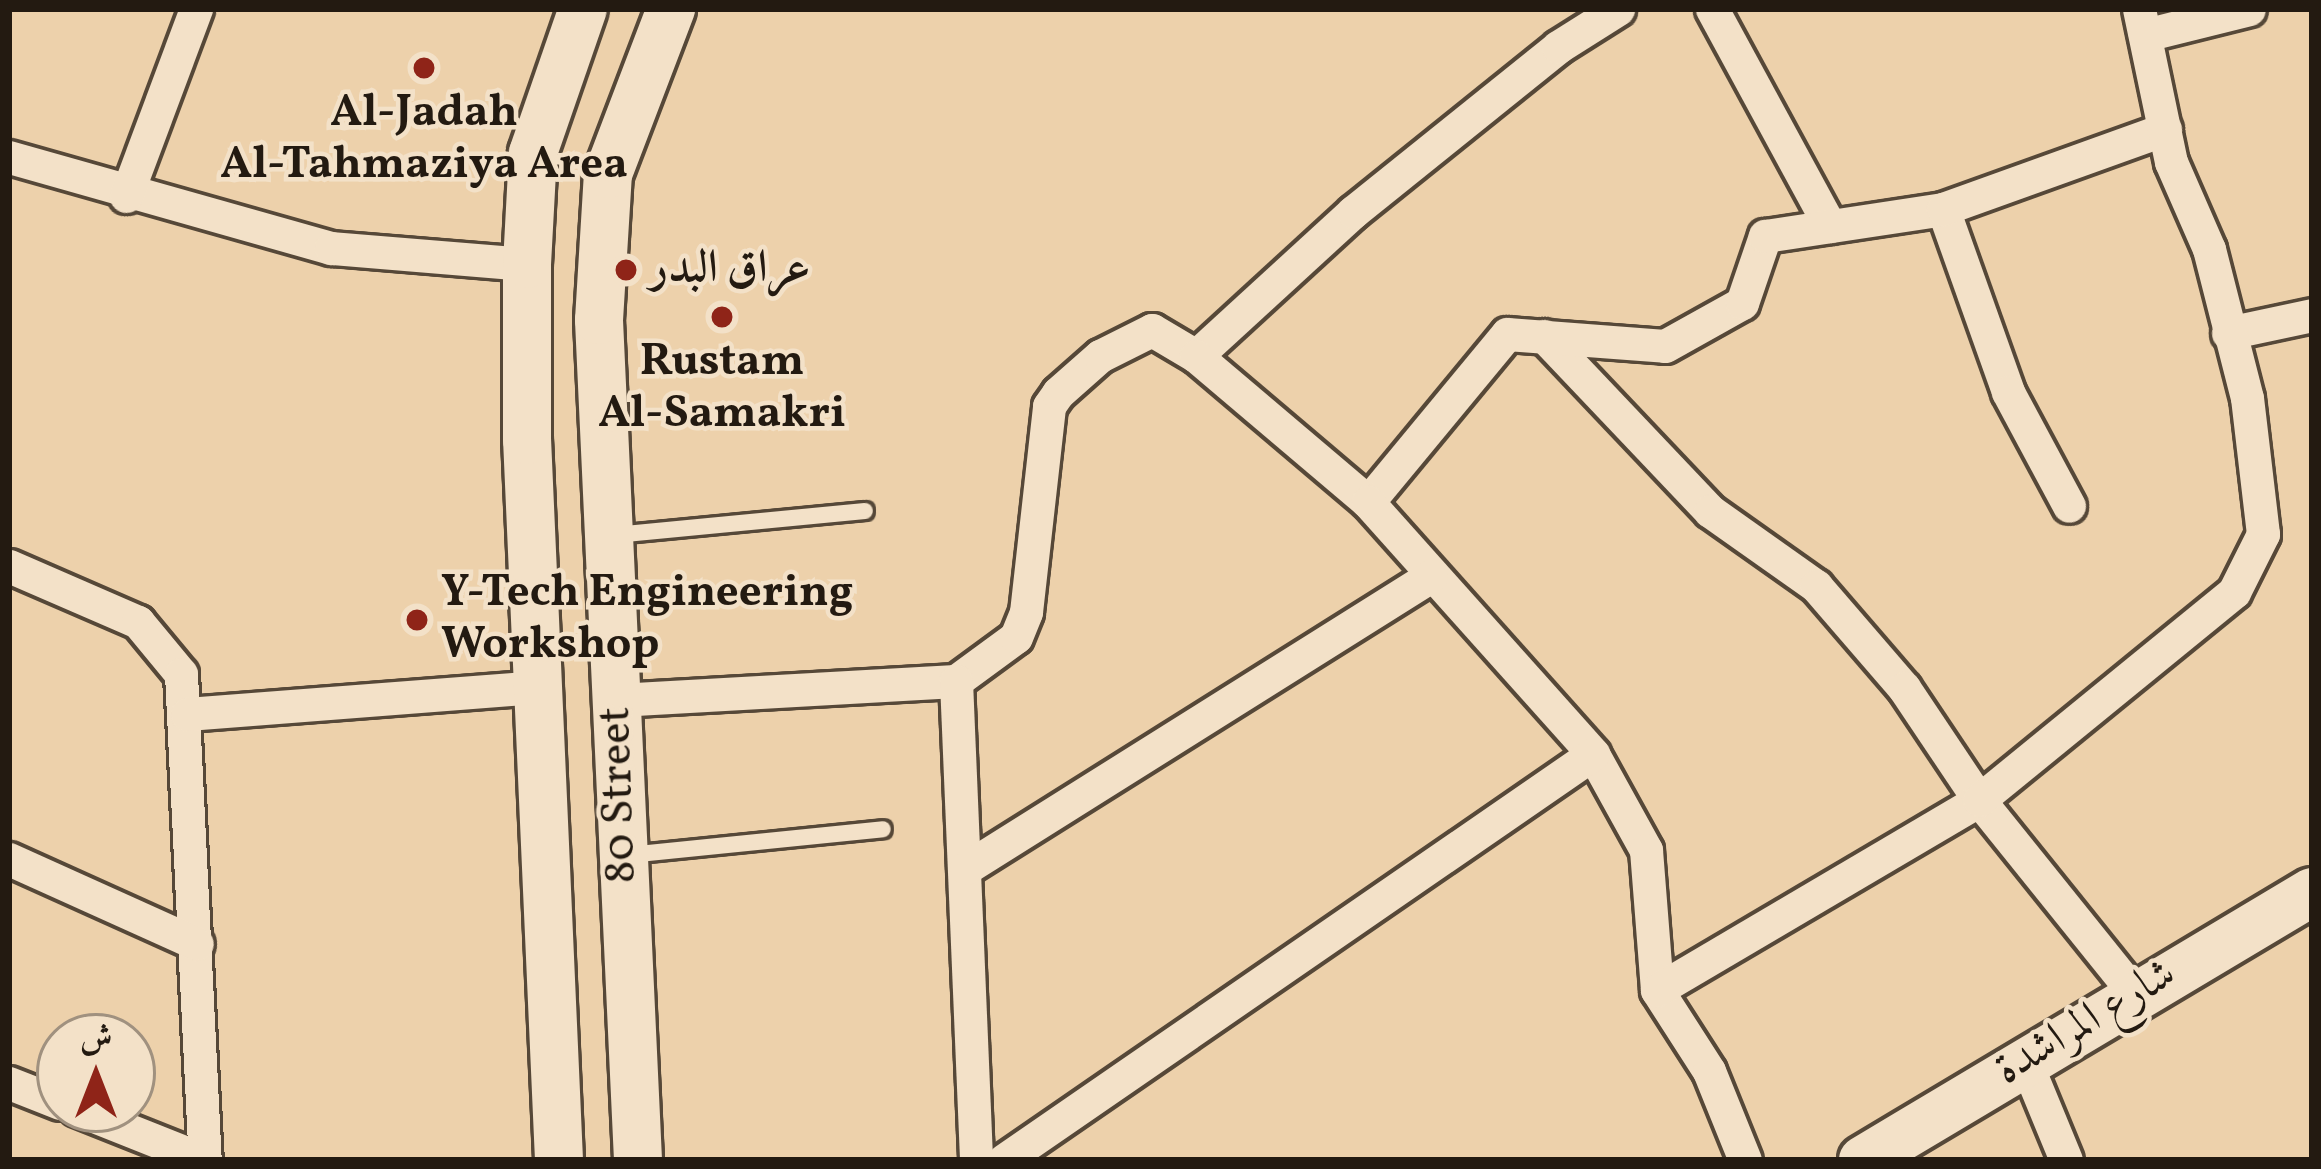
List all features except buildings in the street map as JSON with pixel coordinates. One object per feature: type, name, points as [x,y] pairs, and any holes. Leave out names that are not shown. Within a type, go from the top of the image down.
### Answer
[{"type":"main road","name":"80 Street","points":[[559,1160],[538,687],[527,264],[532,153],[584,9]]},
{"type":"main road","name":"80 Street","points":[[638,1160],[599,320],[608,175],[670,9]]},
{"type":"main road","name":"شارع المراشدة","points":[[1863,1160],[2024,1058],[2312,892]]},
{"type":"street","points":[[126,196],[196,9]]},
{"type":"street","points":[[1196,356],[1353,212],[1558,47],[1618,9]]},
{"type":"street","points":[[1712,9],[1830,226]]},
{"type":"street","points":[[1657,990],[1979,800],[2234,592],[2263,534],[2248,398],[2209,249],[2165,129],[2142,22],[2249,9]]},
{"type":"street","points":[[1368,502],[1507,334],[1665,346],[1742,303],[1765,236],[1943,209],[2165,129]]},
{"type":"street","points":[[9,158],[126,196],[331,248],[527,264]]},
{"type":"street","points":[[1943,209],[2008,392],[2069,506]]},
{"type":"street","points":[[2228,333],[2312,315]]},
{"type":"street","points":[[616,700],[956,682],[1016,637],[1026,612],[1049,406],[1100,356],[1152,330],[1196,356],[1368,502],[1594,754],[1646,850],[1657,990],[1708,1071],[1745,1160]]},
{"type":"street","points":[[1544,336],[1710,511],[1816,586],[1904,688],[1979,800],[2135,994]]},
{"type":"street","points":[[9,566],[138,622],[181,674],[187,714],[204,1160],[136,1133]]},
{"type":"street","points":[[966,868],[1431,576]]},
{"type":"street","points":[[956,682],[976,1160]]},
{"type":"street","points":[[187,714],[538,687]]},
{"type":"street","points":[[1004,1160],[1594,754]]},
{"type":"street","points":[[9,859],[197,944]]},
{"type":"street","points":[[2024,1058],[2066,1160]]},
{"type":"lane","points":[[608,536],[865,512]]},
{"type":"lane","points":[[622,856],[883,829]]},
{"type":"place","name":"Al-Jadah Al-Tahmaziya Area","points":[[424,68]]},
{"type":"place","name":"عراق البدر","points":[[626,270]]},
{"type":"place","name":"Rustam Al-Samakri","points":[[722,317]]},
{"type":"place","name":"Y-Tech Engineering Workshop","points":[[417,620]]}]
